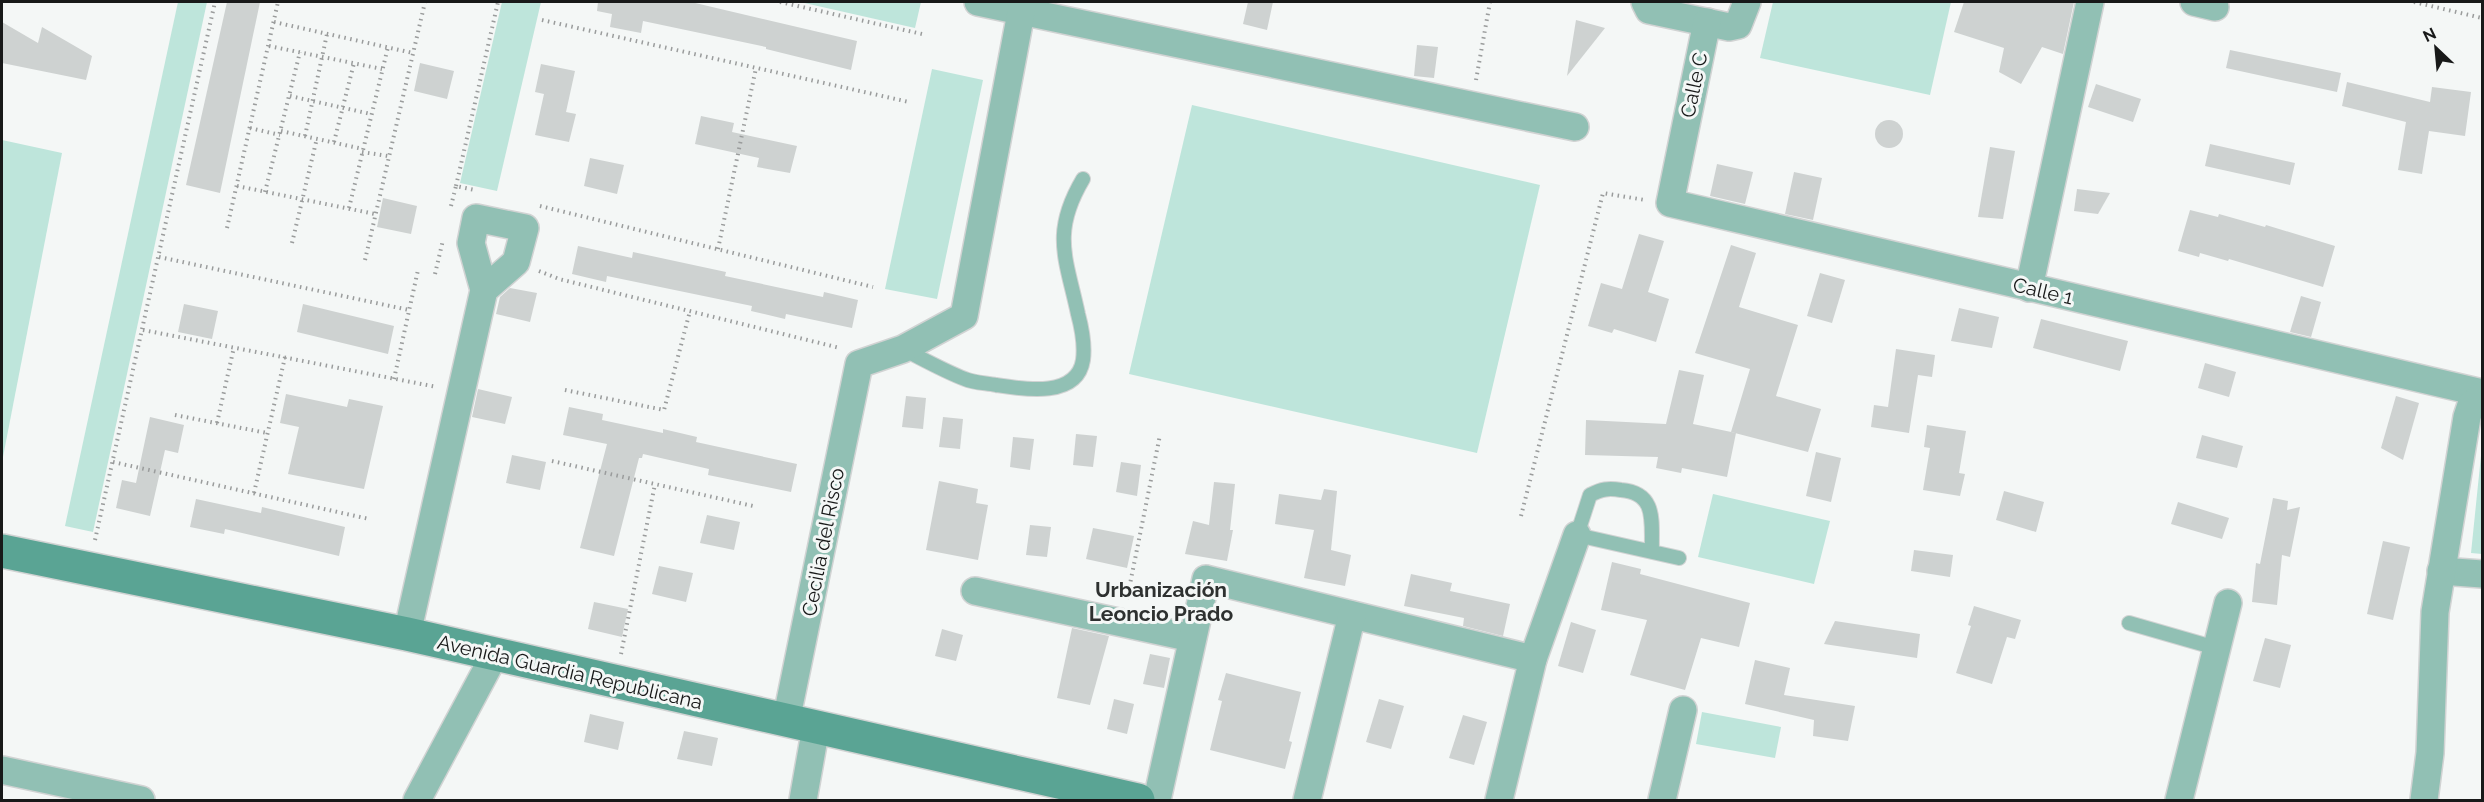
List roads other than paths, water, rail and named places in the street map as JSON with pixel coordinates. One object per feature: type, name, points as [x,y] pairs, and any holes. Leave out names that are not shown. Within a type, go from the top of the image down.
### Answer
[{"type":"street","points":[[978,2],[1022,7],[1575,127]]},
{"type":"street","points":[[1645,2],[1649,10],[1729,27],[1738,25],[1747,2]]},
{"type":"street","points":[[2029,288],[2090,2]]},
{"type":"street","points":[[903,349],[964,316],[1022,7]]},
{"type":"street","name":"Calle C","points":[[1670,203],[1707,22]]},
{"type":"street","name":"Calle 1","points":[[1670,203],[2482,394]]},
{"type":"street","points":[[407,634],[484,290],[471,243],[476,218],[525,228],[516,262],[484,290]]},
{"type":"street","name":"Cecilia del Risco","points":[[803,801],[801,724],[854,357],[903,349]]},
{"type":"street","points":[[2424,801],[2430,753],[2435,612],[2440,572],[2467,417],[2471,405],[2482,394]]},
{"type":"street","points":[[1499,801],[1533,659],[1577,535]]},
{"type":"street","name":"Avenida Guardia Republicana","points":[[2,551],[407,634],[1138,801]]},
{"type":"street","points":[[2440,572],[2482,574]]},
{"type":"street","points":[[1157,801],[1206,579],[1533,659]]},
{"type":"street","points":[[975,591],[1192,638]]},
{"type":"street","points":[[2179,801],[2228,603]]},
{"type":"street","points":[[1307,801],[1352,615]]},
{"type":"street","points":[[417,801],[495,654]]},
{"type":"street","points":[[1662,801],[1683,710]]},
{"type":"street","points":[[2,770],[141,801]]},
{"type":"lane","points":[[903,349],[967,380],[1033,390],[1052,389],[1073,378],[1083,362],[1083,334],[1064,255],[1063,225],[1072,197],[1083,178]]},
{"type":"lane","points":[[1652,552],[1650,511],[1646,498],[1634,491],[1603,488],[1590,495],[1577,535],[1652,552],[1679,558]]},
{"type":"lane","points":[[2129,623],[2216,648]]},
{"type":"district","name":"Urbanización Leoncio Prado","points":[[1161,601]]}]
